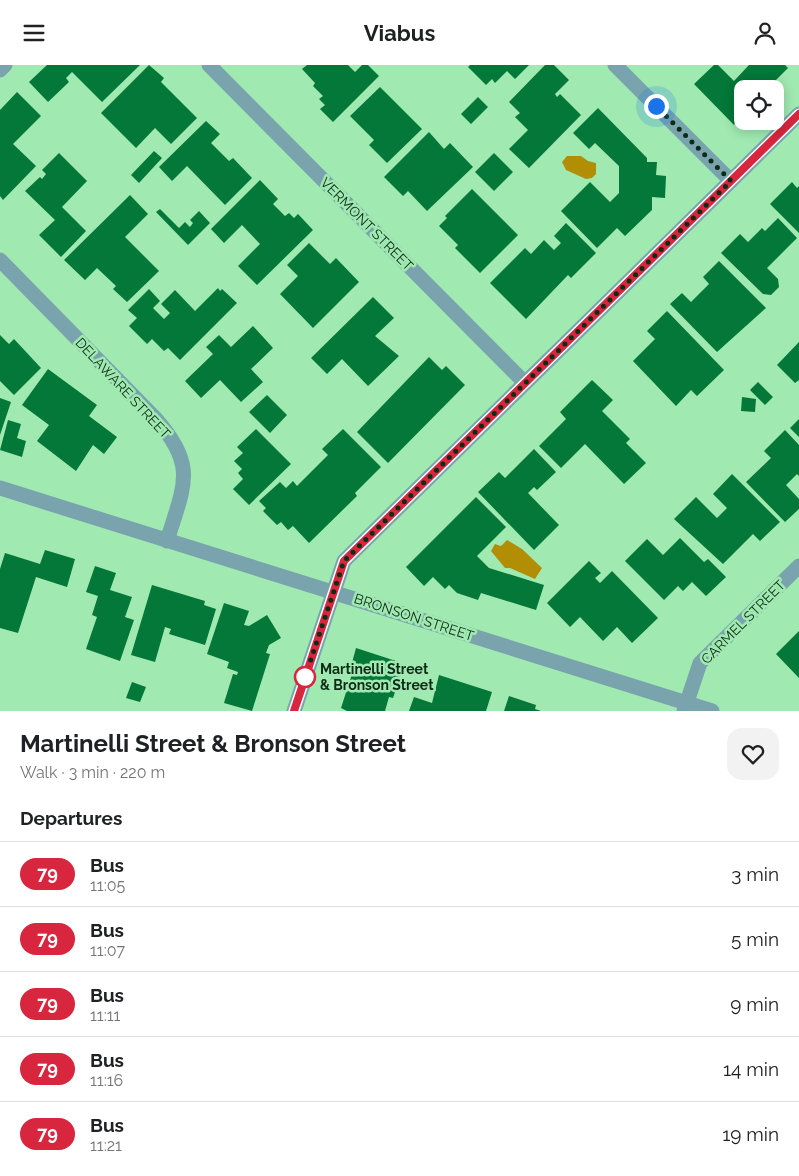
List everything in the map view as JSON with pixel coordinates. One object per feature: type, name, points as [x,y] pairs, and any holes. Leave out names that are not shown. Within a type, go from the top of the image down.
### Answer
[{"type":"street","points":[[0,70],[5,65]]},
{"type":"street","name":"VERMONT STREET","points":[[209,65],[525,383]]},
{"type":"street","points":[[615,65],[731,181]]},
{"type":"street","points":[[294,711],[344,561],[799,114]]},
{"type":"street","name":"DELAWARE STREET","points":[[0,260],[155,417],[176,445],[184,470],[184,483],[167,541]]},
{"type":"street","name":"BRONSON STREET","points":[[0,488],[333,591],[686,707],[712,711]]},
{"type":"street","name":"CARMEL STREET","points":[[686,707],[700,663],[799,566]]},
{"type":"shaded area","points":[[567,156],[581,156],[588,161],[596,163],[596,174],[592,178],[586,179],[566,170],[562,162]]},
{"type":"shaded area","points":[[507,540],[522,549],[542,568],[535,579],[510,568],[505,568],[491,551],[495,544],[501,546]]},
{"type":"building","points":[[47,65],[140,65],[102,102],[72,72],[66,78],[69,82],[48,102],[29,82]]},
{"type":"building","points":[[149,65],[164,78],[161,82],[197,118],[171,144],[155,128],[136,148],[101,113]]},
{"type":"building","points":[[307,65],[348,65],[355,72],[362,65],[368,65],[379,76],[333,122],[320,109],[325,105],[319,99],[323,96],[313,86],[315,83],[302,69]]},
{"type":"building","points":[[470,65],[529,65],[515,79],[507,71],[495,83],[492,79],[486,85],[468,67]]},
{"type":"building","points":[[545,65],[554,65],[569,80],[555,94],[557,97],[560,94],[581,115],[529,168],[509,149],[528,130],[515,117],[520,113],[509,102]]},
{"type":"building","points":[[714,65],[718,65],[734,81],[734,125],[694,84]]},
{"type":"building","points":[[749,65],[785,65],[788,68],[776,80],[735,80]]},
{"type":"building","points":[[380,87],[422,129],[387,163],[369,145],[374,140],[350,116]]},
{"type":"building","points":[[17,92],[41,116],[13,144],[36,166],[3,200],[0,196],[0,110]]},
{"type":"building","points":[[478,97],[488,107],[471,124],[461,114]]},
{"type":"building","points":[[598,108],[647,158],[647,162],[657,162],[656,175],[666,176],[665,198],[652,197],[652,210],[625,236],[617,228],[597,248],[561,211],[590,182],[610,202],[619,193],[619,166],[595,143],[589,149],[573,133]]},
{"type":"building","points":[[206,121],[220,134],[211,143],[229,161],[233,158],[252,178],[225,205],[187,166],[172,181],[159,167]]},
{"type":"building","points":[[429,132],[444,149],[450,143],[473,167],[427,211],[408,191],[403,196],[384,177]]},
{"type":"building","points":[[154,151],[162,158],[139,183],[131,175]]},
{"type":"building","points":[[59,153],[87,181],[62,207],[86,231],[61,257],[39,235],[55,220],[25,191],[40,177],[42,179],[46,174],[42,170]]},
{"type":"building","points":[[494,153],[513,172],[494,191],[475,172]]},
{"type":"building","points":[[260,180],[278,199],[273,204],[285,216],[289,213],[294,218],[298,214],[313,230],[257,285],[238,266],[260,244],[242,225],[224,243],[211,229]]},
{"type":"building","points":[[792,182],[797,188],[799,186],[799,233],[770,204]]},
{"type":"building","points":[[472,189],[518,235],[480,273],[455,248],[458,245],[439,226],[447,218],[445,216]]},
{"type":"building","points":[[130,195],[148,214],[125,237],[159,271],[127,302],[113,289],[116,286],[97,268],[85,280],[64,260]]},
{"type":"building","points":[[160,209],[179,228],[185,222],[190,227],[193,223],[190,220],[199,211],[210,223],[188,245],[156,212]]},
{"type":"building","points":[[778,218],[797,238],[767,268],[778,279],[779,287],[771,295],[763,294],[721,253],[740,234],[748,242],[762,228],[765,231]]},
{"type":"building","points":[[566,223],[596,253],[571,278],[568,275],[526,319],[490,283],[525,248],[531,254],[544,240],[554,250],[561,243],[554,236]]},
{"type":"building","points":[[309,243],[330,264],[336,258],[359,282],[313,328],[280,294],[298,276],[287,265]]},
{"type":"building","points":[[719,261],[766,308],[717,352],[670,304],[682,293],[691,302],[709,284],[703,277]]},
{"type":"building","points":[[218,288],[220,291],[222,289],[237,303],[180,360],[168,348],[164,351],[152,339],[147,344],[129,326],[137,318],[128,310],[149,289],[160,301],[153,308],[164,319],[170,313],[161,304],[175,290],[195,311]]},
{"type":"building","points":[[373,297],[394,318],[375,336],[399,356],[368,386],[342,359],[327,374],[311,358]]},
{"type":"building","points":[[667,311],[724,370],[697,396],[691,390],[676,406],[633,361],[655,339],[647,331]]},
{"type":"building","points":[[253,326],[273,348],[251,369],[263,382],[241,402],[220,380],[201,398],[185,381],[213,354],[206,347],[219,335],[231,347]]},
{"type":"building","points":[[0,335],[9,344],[14,339],[41,368],[14,395],[0,381]]},
{"type":"building","points":[[799,342],[799,380],[795,383],[777,365]]},
{"type":"building","points":[[429,357],[442,370],[446,366],[465,385],[388,463],[357,432]]},
{"type":"building","points":[[48,369],[97,405],[89,416],[117,437],[104,454],[93,445],[76,471],[37,441],[49,425],[22,405]]},
{"type":"building","points":[[592,380],[613,400],[602,411],[630,439],[626,443],[646,463],[624,484],[585,444],[561,468],[539,446],[566,419],[560,412]]},
{"type":"building","points":[[758,382],[773,397],[765,405],[750,390]]},
{"type":"building","points":[[267,395],[287,415],[270,433],[249,412]]},
{"type":"building","points":[[742,397],[756,399],[755,412],[741,411]]},
{"type":"building","points":[[0,398],[11,402],[0,435]]},
{"type":"building","points":[[799,419],[799,437],[790,428]]},
{"type":"building","points":[[8,420],[21,424],[17,438],[26,441],[22,457],[0,450]]},
{"type":"building","points":[[256,429],[291,464],[249,505],[233,489],[243,479],[238,473],[242,469],[234,461],[243,453],[237,447]]},
{"type":"building","points":[[343,429],[381,467],[355,493],[357,496],[309,543],[293,526],[288,530],[281,522],[277,525],[263,511],[266,508],[259,501],[280,482],[286,488],[293,481],[297,486],[328,455],[322,449]]},
{"type":"building","points":[[785,430],[799,445],[799,476],[797,474],[786,485],[799,499],[799,509],[785,522],[746,482],[771,458],[764,451]]},
{"type":"building","points":[[534,449],[556,472],[537,490],[534,487],[528,493],[559,525],[534,550],[478,492],[499,472],[505,478]]},
{"type":"building","points":[[732,474],[780,522],[760,541],[753,534],[723,564],[674,519],[696,497],[717,518],[727,508],[713,494]]},
{"type":"building","points":[[476,497],[506,527],[477,556],[489,568],[544,585],[536,610],[481,593],[478,600],[457,593],[449,585],[445,589],[433,577],[424,586],[406,567]]},
{"type":"building","points":[[680,538],[704,562],[708,559],[726,577],[706,596],[692,582],[683,591],[678,586],[664,600],[625,561],[647,539],[663,555]]},
{"type":"building","points":[[45,550],[75,559],[67,587],[36,577],[18,633],[0,628],[0,569],[5,553],[40,564]]},
{"type":"building","points":[[589,561],[601,573],[595,578],[600,583],[612,571],[658,618],[632,643],[617,627],[603,641],[580,617],[570,627],[547,603]]},
{"type":"building","points":[[95,566],[116,573],[110,590],[132,597],[125,617],[134,620],[120,661],[86,649],[97,617],[92,615],[98,596],[86,592]]},
{"type":"building","points":[[152,585],[205,601],[204,605],[216,609],[205,645],[169,634],[171,629],[165,627],[155,662],[131,655]]},
{"type":"building","points":[[224,603],[249,611],[244,625],[249,626],[267,615],[281,638],[269,645],[266,653],[270,654],[252,711],[224,703],[233,674],[237,675],[238,672],[227,668],[229,662],[207,654]]},
{"type":"building","points":[[799,631],[799,678],[776,654]]},
{"type":"building","points":[[356,648],[396,661],[391,674],[400,677],[393,698],[389,697],[385,711],[347,711],[341,708],[353,671],[350,670]]},
{"type":"building","points":[[439,675],[492,692],[486,711],[409,711],[414,697],[432,703]]},
{"type":"building","points":[[132,682],[146,687],[140,702],[126,698]]},
{"type":"building","points":[[509,696],[536,705],[535,709],[541,711],[504,711]]},
{"type":"bus line","name":"79","points":[[294,711],[344,561],[799,114]]},
{"type":"place","name":"Martinelli Street & Bronson Street","points":[[305,677]]},
{"type":"route","points":[[305,677],[344,561],[731,181],[656,106]]}]
